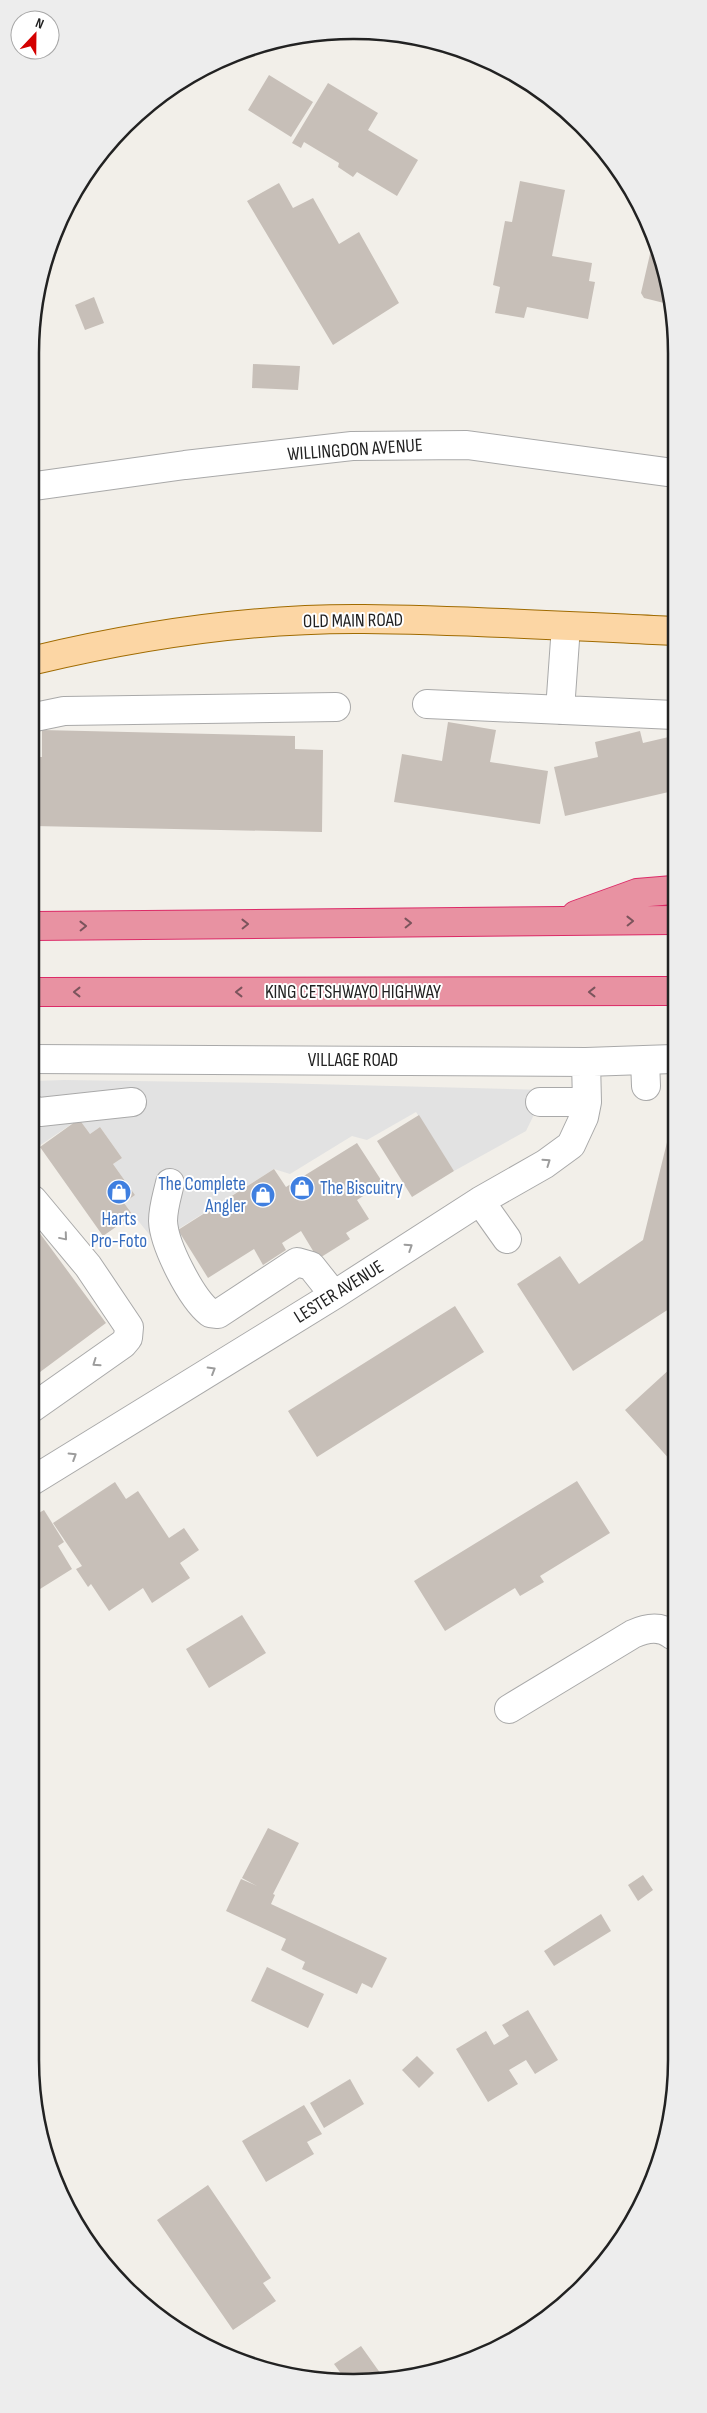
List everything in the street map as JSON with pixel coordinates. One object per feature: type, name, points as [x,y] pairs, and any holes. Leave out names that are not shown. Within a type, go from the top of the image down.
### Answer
[{"type":"highway","points":[[564,922],[586,910],[637,894],[668,891]]},
{"type":"highway","points":[[39,926],[668,920]]},
{"type":"highway","name":"KING CETSHWAYO HIGHWAY","points":[[39,992],[668,991]]},
{"type":"main road","name":"OLD MAIN ROAD","points":[[39,659],[108,645],[272,623],[363,619],[668,631]]},
{"type":"street","name":"WILLINGDON AVENUE","points":[[39,486],[185,465],[352,446],[467,444],[668,471]]},
{"type":"street","points":[[560,710],[566,626]]},
{"type":"street","points":[[427,704],[668,715]]},
{"type":"street","points":[[39,716],[64,711],[336,707]]},
{"type":"street","name":"VILLAGE ROAD","points":[[39,1060],[126,1081],[586,1062],[645,1073],[668,1062]]},
{"type":"street","name":"LESTER AVENUE","points":[[39,1478],[334,1295],[480,1201],[545,1164],[571,1145],[584,1117],[587,1102],[586,1062]]},
{"type":"street","points":[[39,1112],[126,1081]]},
{"type":"street","points":[[540,1102],[587,1102]]},
{"type":"street","points":[[170,1184],[164,1207],[165,1237],[180,1272],[210,1313],[218,1314],[297,1262],[311,1266],[334,1295]]},
{"type":"street","points":[[480,1201],[507,1239]]},
{"type":"street","points":[[39,1207],[88,1266],[129,1327],[128,1338],[123,1344],[39,1403]]},
{"type":"street","points":[[510,1710],[633,1634],[644,1629],[656,1628],[668,1633]]},
{"type":"shaded area","points":[[39,1081],[273,1083],[546,1090],[526,1131],[454,1171],[416,1112],[367,1140],[352,1136],[290,1174],[274,1169],[156,1243],[124,1203],[135,1195],[113,1164],[122,1158],[100,1127],[90,1134],[79,1119],[39,1146]]},
{"type":"building","points":[[269,75],[313,102],[291,137],[248,110]]},
{"type":"building","points":[[328,83],[378,113],[368,130],[418,160],[397,196],[357,172],[353,177],[338,167],[339,163],[304,142],[301,148],[292,143]]},
{"type":"building","points":[[520,181],[565,190],[552,256],[592,263],[589,281],[595,282],[588,319],[527,307],[524,318],[495,313],[500,287],[493,285],[505,221],[512,222]]},
{"type":"building","points":[[279,183],[293,208],[313,198],[339,244],[359,232],[399,303],[333,345],[247,201]]},
{"type":"building","points":[[652,252],[664,303],[644,298],[641,293]]},
{"type":"building","points":[[94,297],[104,323],[85,330],[75,305]]},
{"type":"building","points":[[253,364],[300,366],[298,390],[252,388]]},
{"type":"building","points":[[448,722],[496,730],[490,762],[548,771],[540,824],[394,802],[402,754],[442,761]]},
{"type":"building","points":[[42,730],[295,736],[295,749],[323,750],[322,832],[39,826],[39,757],[42,757]]},
{"type":"building","points":[[640,731],[643,743],[668,737],[668,792],[565,816],[554,767],[598,757],[595,742]]},
{"type":"building","points":[[419,1115],[454,1171],[412,1197],[377,1141]]},
{"type":"building","points":[[79,1119],[90,1134],[100,1127],[122,1158],[113,1164],[135,1195],[124,1203],[133,1215],[103,1236],[40,1147]]},
{"type":"building","points":[[668,1138],[668,1310],[573,1371],[517,1284],[560,1256],[579,1284],[643,1240]]},
{"type":"building","points":[[357,1143],[383,1183],[357,1200],[369,1219],[346,1233],[350,1239],[318,1259],[301,1231],[282,1243],[286,1250],[263,1265],[254,1249],[208,1278],[178,1230],[274,1169],[286,1187]]},
{"type":"building","points":[[39,1232],[106,1323],[39,1373]]},
{"type":"building","points":[[455,1306],[484,1352],[317,1457],[288,1411]]},
{"type":"building","points":[[668,1371],[668,1458],[625,1410]]},
{"type":"building","points":[[577,1481],[610,1533],[540,1576],[544,1582],[520,1596],[515,1588],[445,1631],[414,1581]]},
{"type":"building","points":[[115,1482],[126,1499],[138,1491],[169,1538],[184,1528],[199,1550],[180,1563],[190,1578],[152,1603],[143,1588],[109,1611],[91,1584],[88,1587],[76,1569],[82,1566],[53,1523]]},
{"type":"building","points":[[44,1510],[64,1542],[58,1546],[72,1569],[39,1590],[39,1513]]},
{"type":"building","points":[[242,1615],[266,1653],[209,1688],[186,1649]]},
{"type":"building","points":[[268,1828],[299,1843],[273,1894],[275,1895],[271,1904],[387,1958],[372,1988],[362,1983],[357,1994],[302,1969],[305,1962],[281,1950],[286,1939],[226,1911],[241,1879],[257,1886],[242,1878]]},
{"type":"building","points":[[643,1875],[653,1890],[638,1901],[628,1885]]},
{"type":"building","points":[[601,1914],[611,1931],[554,1966],[544,1951]]},
{"type":"building","points":[[267,1967],[324,1994],[308,2028],[251,2001]]},
{"type":"building","points":[[528,2010],[558,2060],[535,2074],[526,2060],[509,2070],[518,2084],[488,2102],[456,2049],[486,2031],[494,2045],[509,2036],[502,2025]]},
{"type":"building","points":[[417,2056],[434,2073],[419,2088],[402,2070]]},
{"type":"building","points":[[350,2079],[364,2104],[324,2128],[310,2103]]},
{"type":"building","points":[[304,2105],[322,2134],[307,2142],[314,2154],[266,2182],[242,2141]]},
{"type":"building","points":[[208,2185],[271,2278],[263,2283],[276,2301],[233,2330],[157,2220]]},
{"type":"building","points":[[361,2346],[380,2373],[341,2374],[334,2364]]},
{"type":"place","name":"The Biscuitry","points":[[302,1188]]},
{"type":"place","name":"Harts Pro-Foto","points":[[119,1192]]},
{"type":"place","name":"The Complete Angler","points":[[263,1195]]}]
